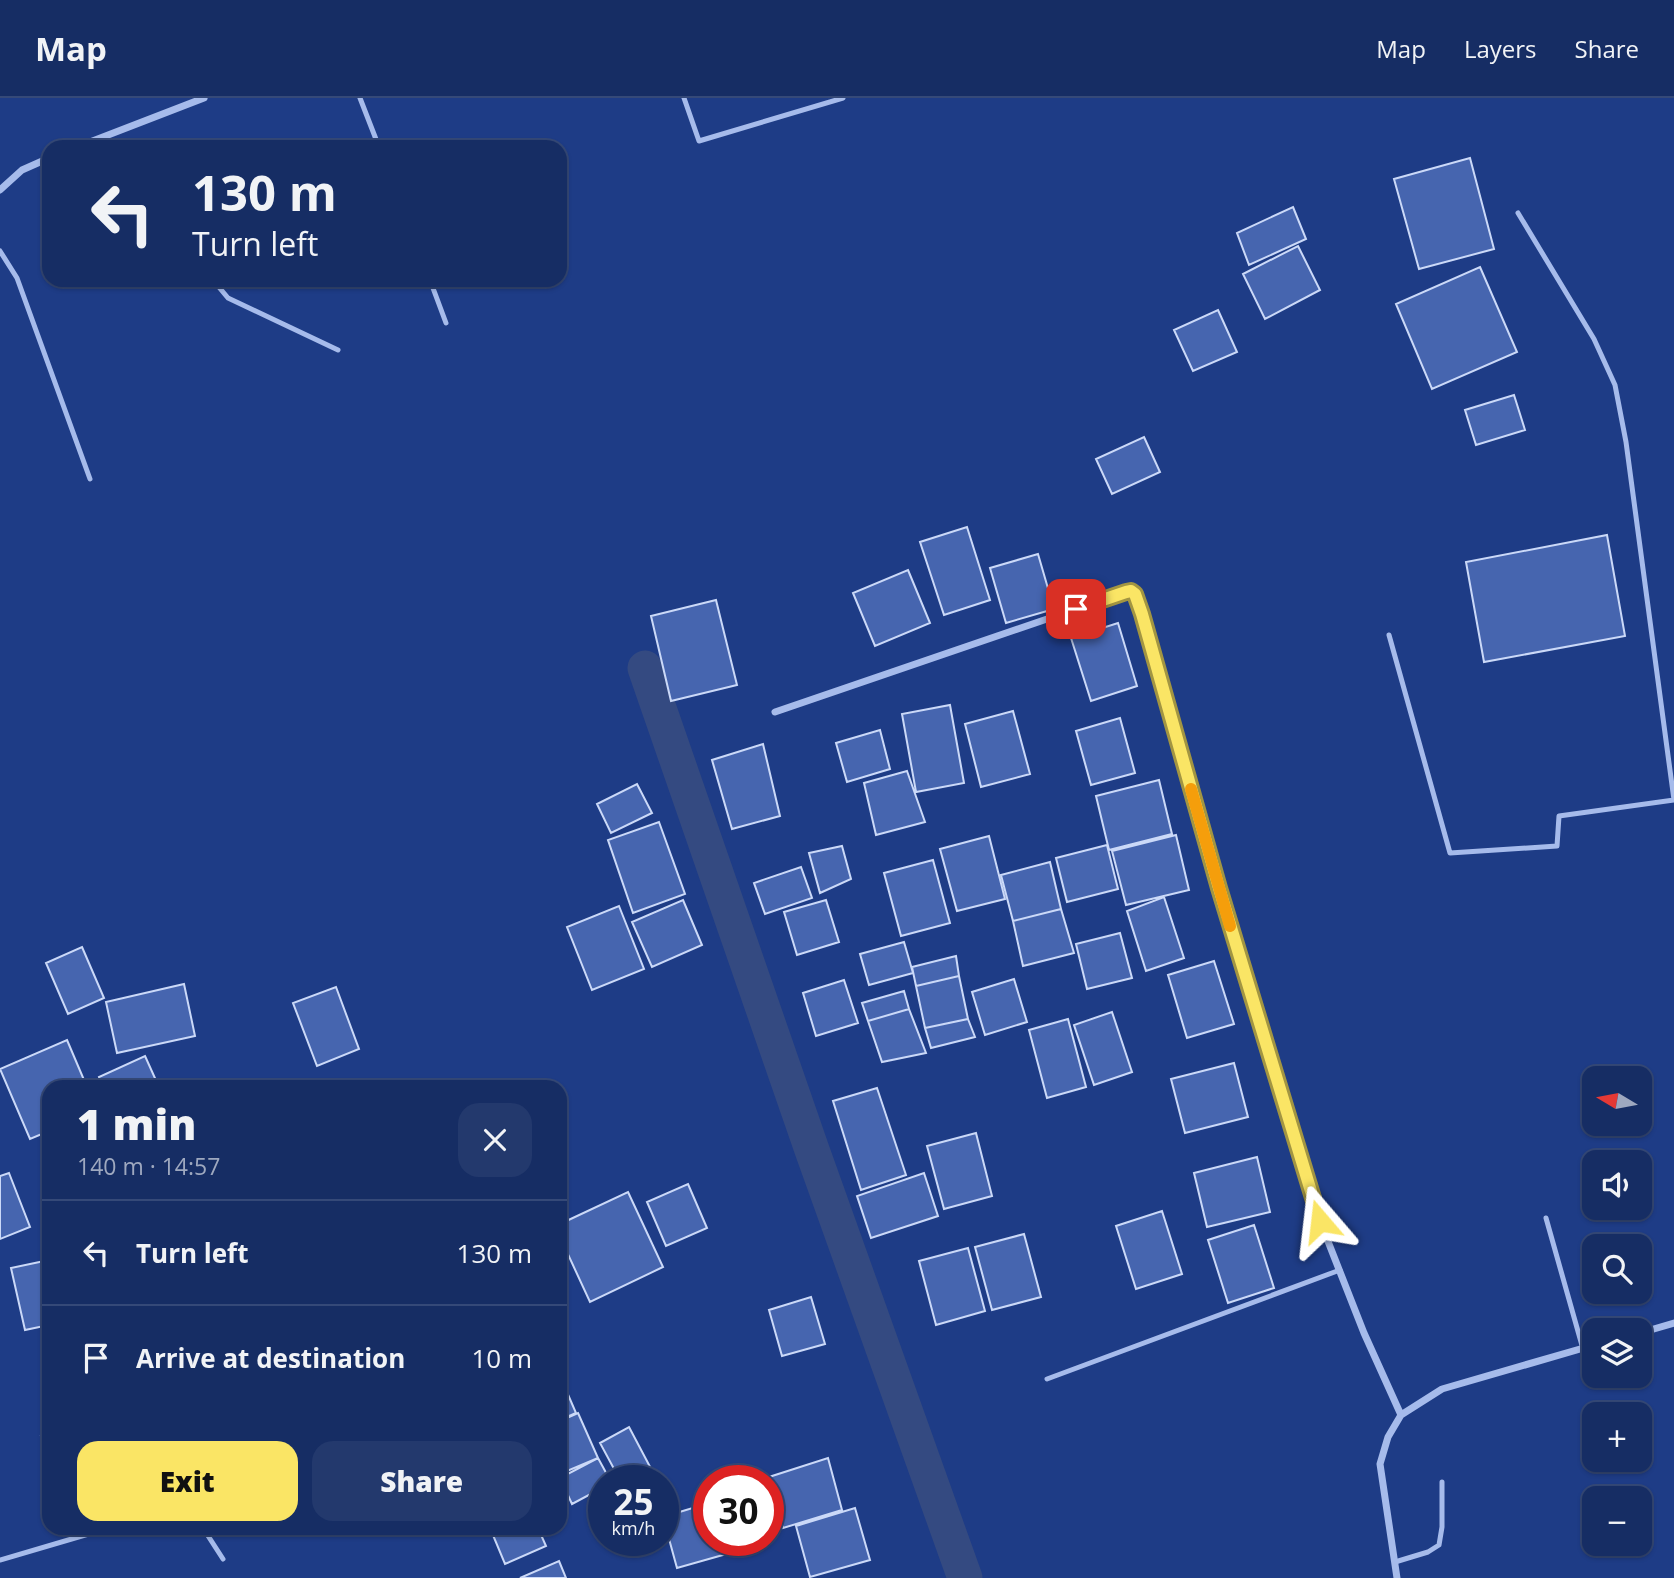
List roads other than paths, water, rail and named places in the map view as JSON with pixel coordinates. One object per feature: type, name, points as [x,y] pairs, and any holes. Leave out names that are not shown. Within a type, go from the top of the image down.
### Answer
[{"type":"street","points":[[106,140],[204,98]]},
{"type":"street","points":[[0,190],[22,170],[42,161]]},
{"type":"street","points":[[775,712],[1126,592],[1133,592],[1142,614],[1219,888],[1320,1221],[1364,1333],[1401,1416]]},
{"type":"street","points":[[1652,1329],[1674,1323]]},
{"type":"street","points":[[1397,1578],[1380,1464],[1388,1437],[1401,1416],[1442,1389],[1582,1349]]},
{"type":"lane","points":[[360,98],[376,140]]},
{"type":"lane","points":[[684,98],[699,141],[843,98]]},
{"type":"lane","points":[[1389,635],[1450,853],[1557,846],[1559,816],[1674,800],[1626,442],[1615,385],[1594,339],[1518,212]]},
{"type":"lane","points":[[0,251],[18,278],[90,479]]},
{"type":"lane","points":[[219,287],[228,298],[338,350]]},
{"type":"lane","points":[[433,287],[446,323]]},
{"type":"lane","points":[[1546,1218],[1582,1345]]},
{"type":"lane","points":[[1047,1379],[1340,1270]]},
{"type":"lane","points":[[1395,1562],[1428,1552],[1439,1545],[1442,1527],[1442,1482]]},
{"type":"lane","points":[[0,1560],[85,1535]]},
{"type":"lane","points":[[208,1535],[223,1559]]},
{"type":"waterway","points":[[645,668],[812,1150],[965,1578]]}]
